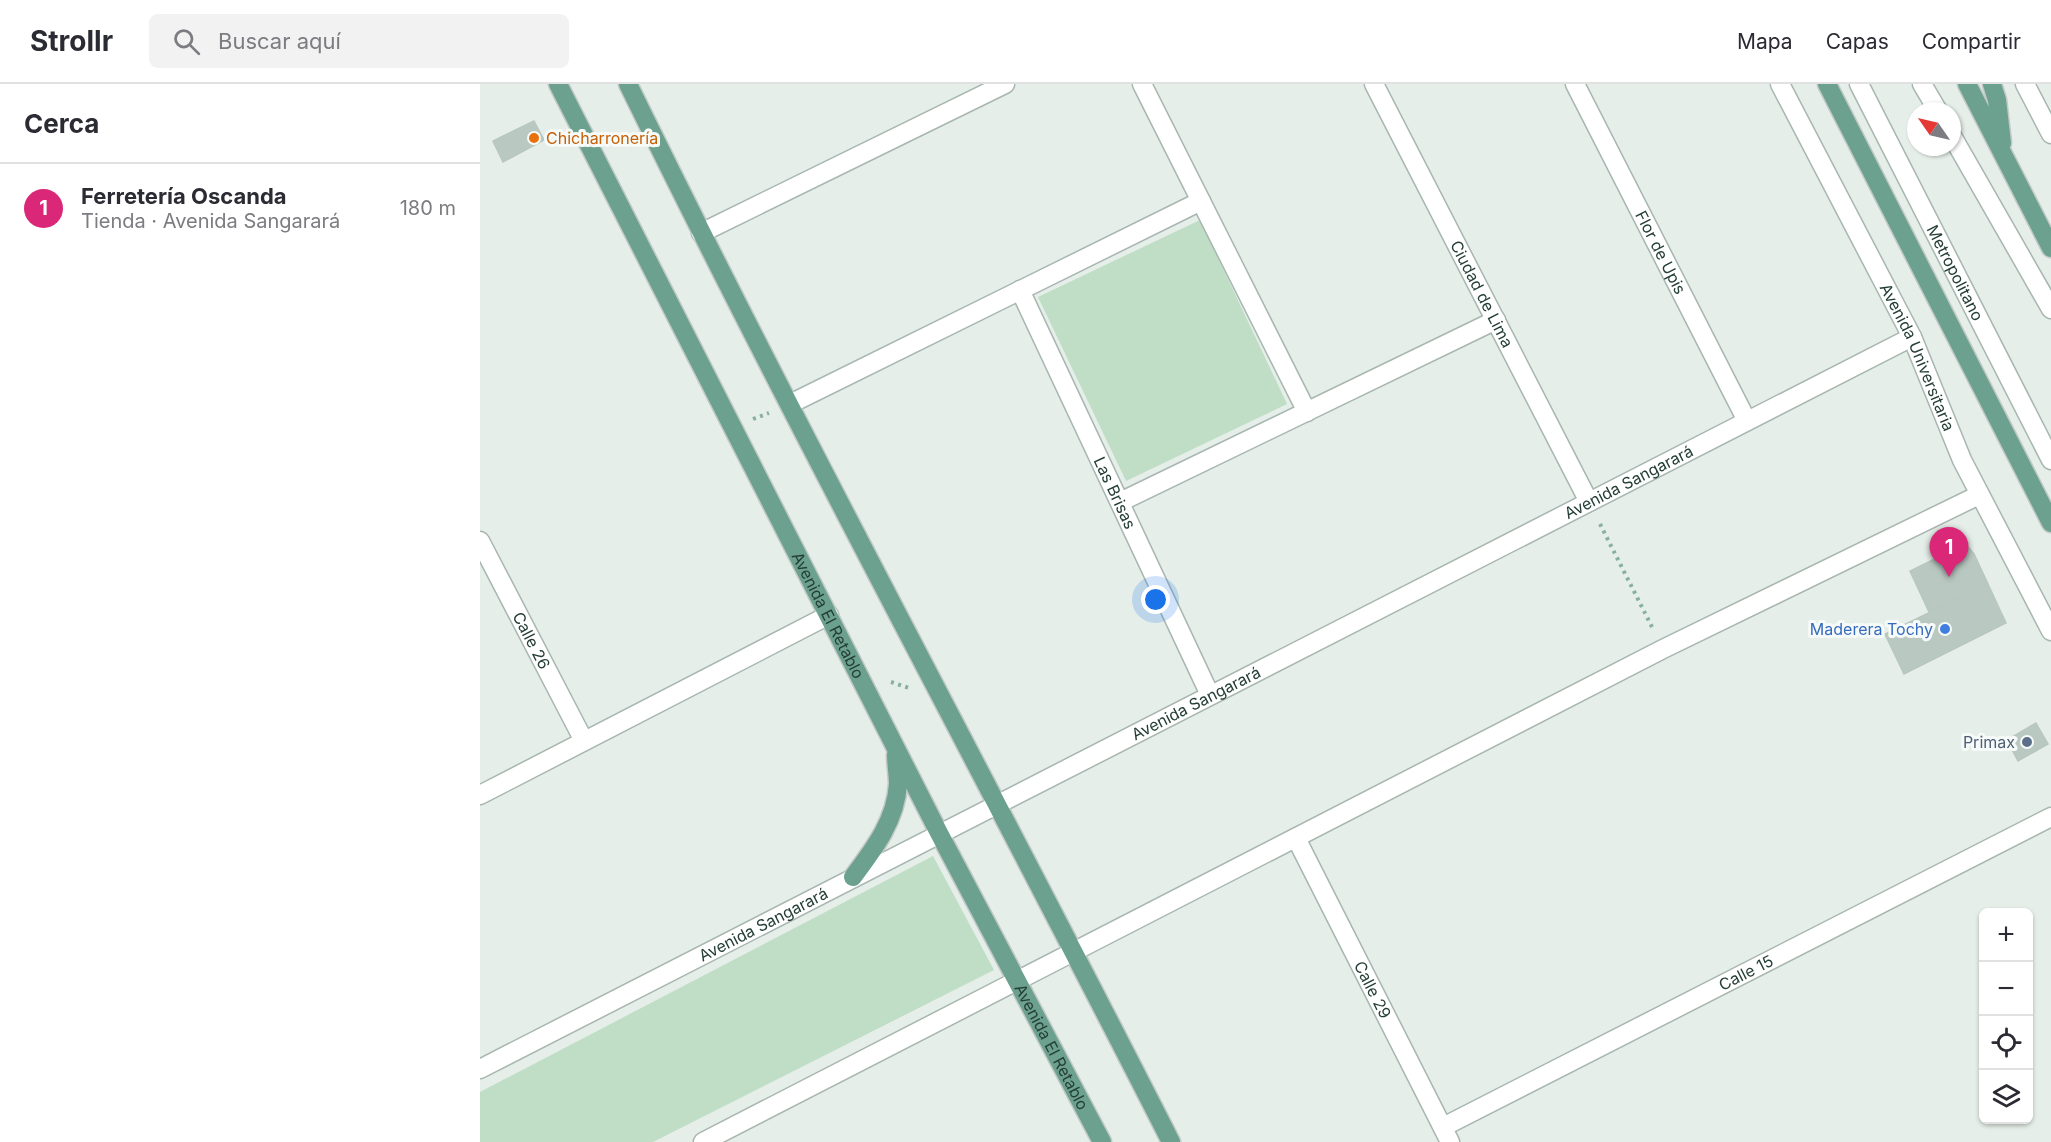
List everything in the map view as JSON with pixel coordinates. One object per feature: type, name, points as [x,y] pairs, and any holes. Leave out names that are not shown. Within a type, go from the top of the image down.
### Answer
[{"type":"main road","name":"Avenida El Retablo","points":[[558,84],[1015,981],[1102,1142]]},
{"type":"main road","points":[[628,84],[701,233],[1171,1142]]},
{"type":"main road","points":[[1827,84],[2051,523]]},
{"type":"main road","points":[[1967,84],[2051,248]]},
{"type":"main road","points":[[1992,84],[1997,99],[2004,157]]},
{"type":"main road","points":[[853,877],[884,831],[894,806],[898,783],[895,744]]},
{"type":"street","points":[[701,233],[1005,84]]},
{"type":"street","points":[[1142,84],[1307,412]]},
{"type":"street","name":"Ciudad de Lima","points":[[1374,84],[1589,501]]},
{"type":"street","name":"Flor de Upis","points":[[1575,84],[1747,421]]},
{"type":"street","name":"Avenida Universitaria","points":[[1780,84],[1912,337],[1962,460],[2051,631]]},
{"type":"street","name":"Metropolitano","points":[[1859,84],[2051,460]]},
{"type":"street","points":[[1922,84],[1933,102]]},
{"type":"street","points":[[2025,84],[2051,134]]},
{"type":"street","points":[[1961,152],[2051,309]]},
{"type":"street","points":[[790,404],[1201,201]]},
{"type":"street","name":"Las Brisas","points":[[1020,290],[1210,695]]},
{"type":"street","points":[[1120,502],[1496,320]]},
{"type":"street","name":"Avenida Sangarará","points":[[480,1069],[1912,337]]},
{"type":"street","points":[[703,1142],[1663,649],[1979,495]]},
{"type":"street","name":"Calle 26","points":[[480,541],[584,741]]},
{"type":"street","points":[[480,795],[829,615]]},
{"type":"street","name":"Calle 15","points":[[1446,1135],[2051,817]]},
{"type":"street","name":"Calle 29","points":[[1296,838],[1446,1135]]},
{"type":"path","points":[[733,428],[790,404]]},
{"type":"path","points":[[1589,501],[1663,649]]},
{"type":"path","points":[[858,673],[942,697]]},
{"type":"green space","points":[[1200,220],[1287,404],[1126,481],[1038,297]]},
{"type":"green space","points":[[933,856],[994,970],[653,1142],[480,1142],[480,1092]]},
{"type":"building","points":[[534,121],[544,140],[503,162],[493,141]]},
{"type":"building","points":[[1961,546],[1969,548],[1974,554],[1988,584],[1929,612],[1910,571]]},
{"type":"building","name":"Maderera Tochy","points":[[1988,584],[2006,623],[1904,674],[1885,634]]},
{"type":"building","name":"Primax","points":[[2036,723],[2048,744],[2018,761],[2007,740]]},
{"type":"place","name":"Chicharronería","points":[[534,138]]},
{"type":"place","name":"Ferretería Oscanda","points":[[1949,577]]},
{"type":"place","name":"Maderera Tochy","points":[[1945,629]]},
{"type":"place","name":"Primax","points":[[2027,742]]}]
